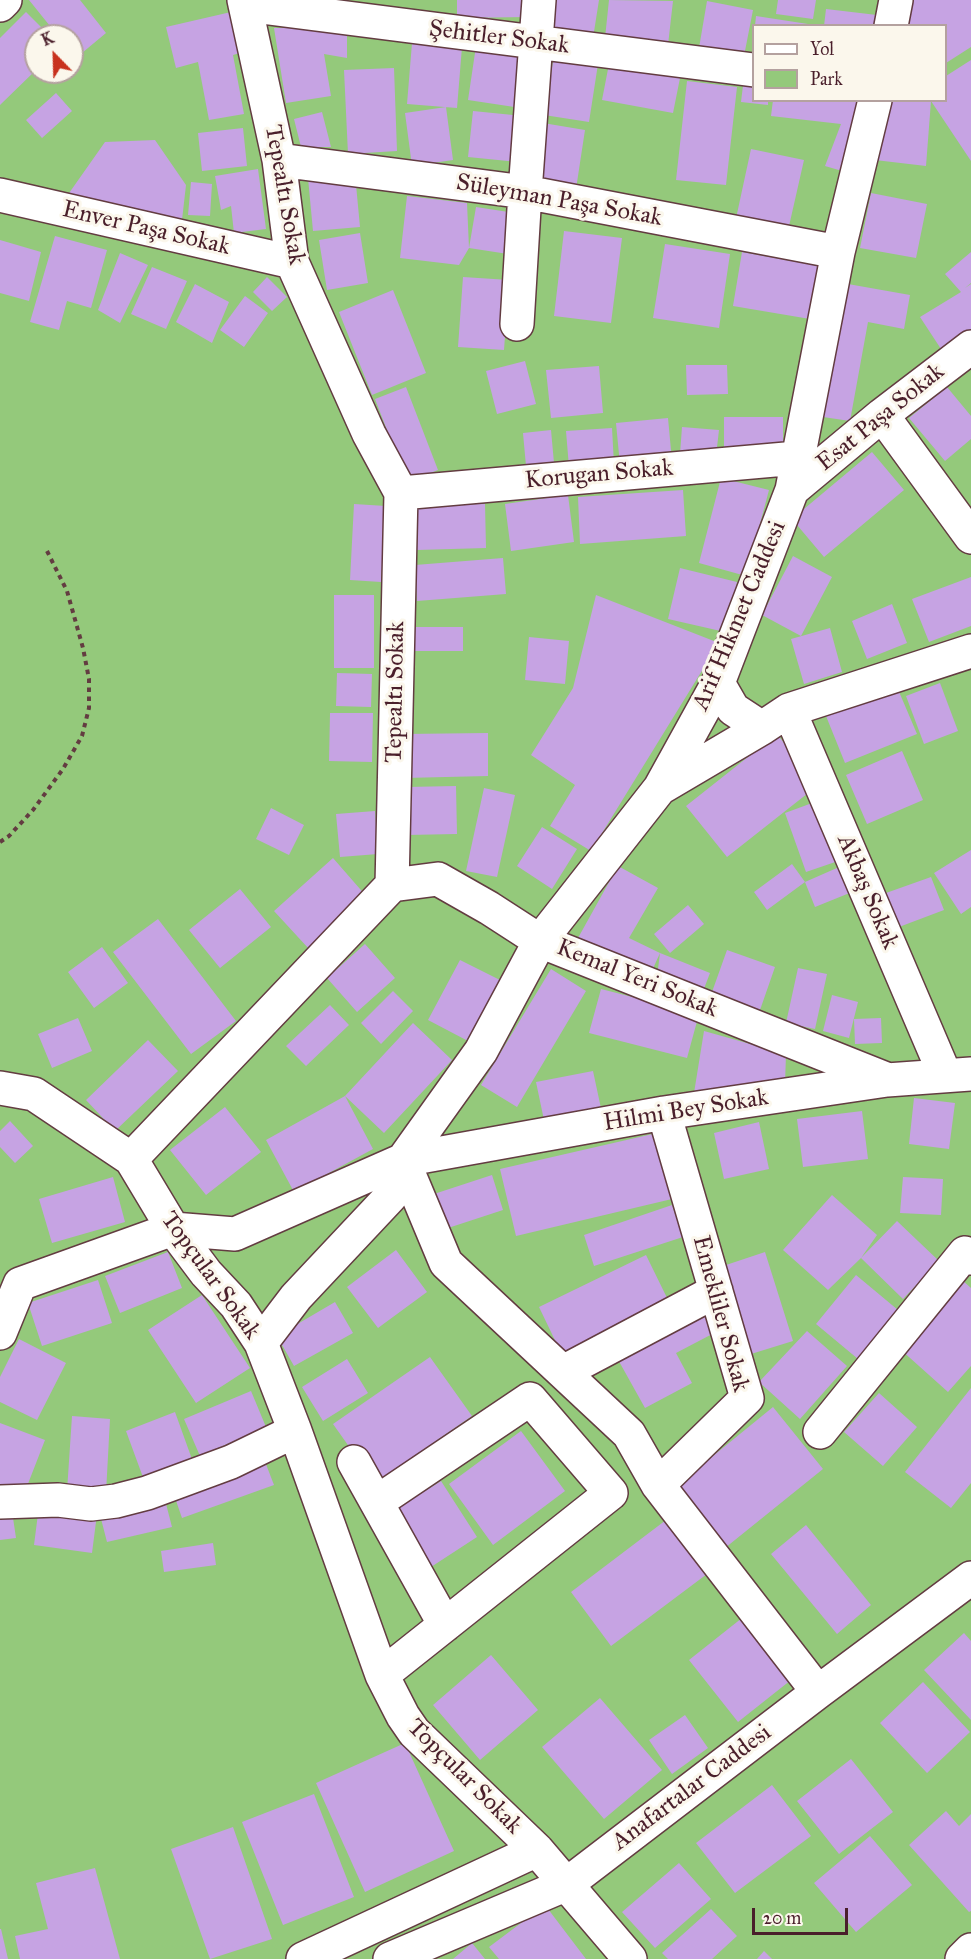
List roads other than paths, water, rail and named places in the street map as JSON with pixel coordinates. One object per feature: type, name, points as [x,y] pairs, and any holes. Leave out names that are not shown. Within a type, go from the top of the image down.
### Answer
[{"type":"street","points":[[0,5],[5,0]]},
{"type":"street","points":[[517,324],[539,0]]},
{"type":"street","points":[[891,24],[896,0]]},
{"type":"street","name":"Şehitler Sokak","points":[[245,3],[752,70]]},
{"type":"street","name":"Tepealtı Sokak","points":[[245,3],[279,160],[292,262],[369,434],[401,493],[392,885]]},
{"type":"street","name":"Arif Hikmet Caddesi","points":[[261,1343],[296,1297],[371,1220],[390,1197],[403,1160],[481,1051],[540,941],[660,788],[717,683],[792,490],[838,252],[875,102]]},
{"type":"street","name":"Süleyman Paşa Sokak","points":[[279,160],[525,192],[838,252]]},
{"type":"street","name":"Enver Paşa Sokak","points":[[0,195],[292,262]]},
{"type":"street","name":"Esat Paşa Sokak","points":[[792,490],[882,415],[971,347]]},
{"type":"street","points":[[882,415],[971,537]]},
{"type":"street","name":"Korugan Sokak","points":[[401,493],[797,458]]},
{"type":"street","points":[[660,788],[776,719],[971,651]]},
{"type":"street","points":[[717,683],[733,709],[776,719]]},
{"type":"street","name":"Akbaş Sokak","points":[[776,719],[958,1074]]},
{"type":"street","name":"Kemal Yeri Sokak","points":[[392,885],[438,879],[540,941],[887,1080]]},
{"type":"street","points":[[0,1088],[34,1095],[131,1158],[392,885]]},
{"type":"street","name":"Hilmi Bey Sokak","points":[[403,1160],[664,1113],[887,1080],[958,1074]]},
{"type":"street","name":"Emekliler Sokak","points":[[658,1485],[747,1398],[664,1113]]},
{"type":"street","name":"Topçular Sokak","points":[[131,1158],[172,1229],[206,1273],[236,1305],[261,1343],[295,1431],[382,1675],[403,1716],[414,1732],[537,1850],[630,1959]]},
{"type":"street","points":[[0,1333],[10,1277],[172,1229],[235,1234],[403,1160],[446,1263],[629,1434],[658,1485],[818,1692]]},
{"type":"street","points":[[820,1432],[965,1252],[971,1258]]},
{"type":"street","points":[[563,1372],[716,1291]]},
{"type":"street","points":[[377,1502],[530,1399],[611,1493],[382,1675]]},
{"type":"street","points":[[0,1502],[58,1500],[91,1504],[116,1501],[147,1493],[231,1462],[295,1431]]},
{"type":"street","points":[[354,1462],[445,1625]]},
{"type":"street","name":"Anafartalar Caddesi","points":[[390,1959],[567,1884],[971,1578]]},
{"type":"street","points":[[303,1959],[537,1850]]},
{"type":"street","points":[[962,1959],[971,1950]]}]
